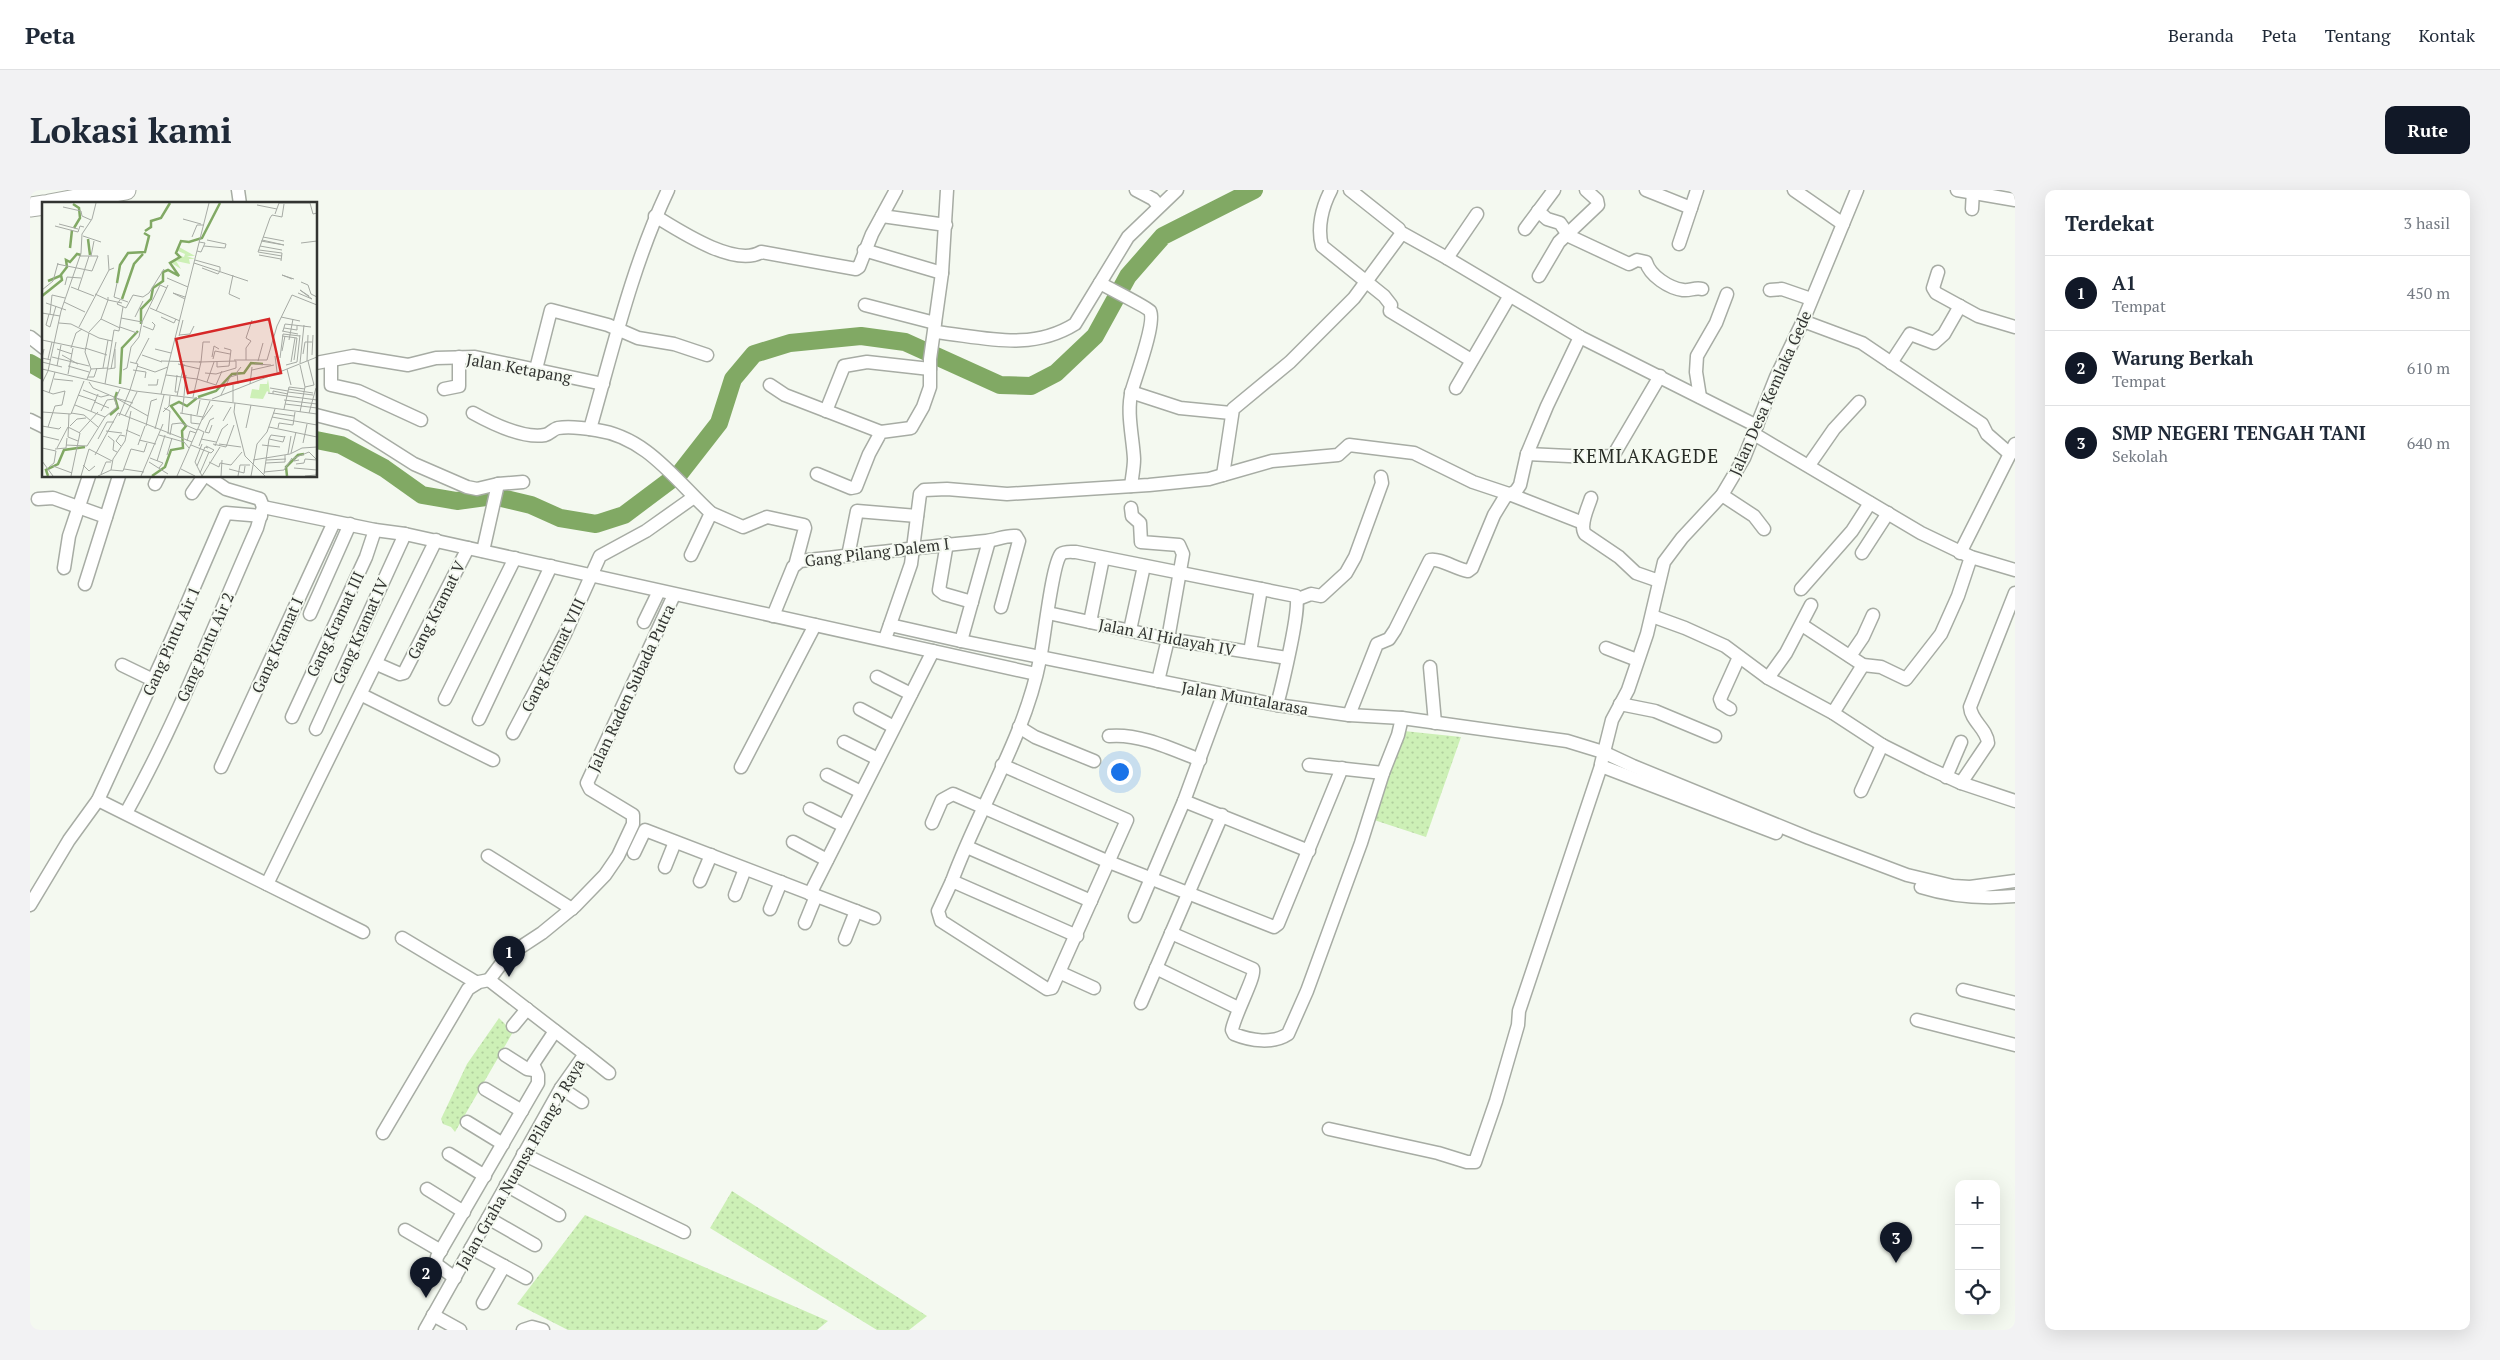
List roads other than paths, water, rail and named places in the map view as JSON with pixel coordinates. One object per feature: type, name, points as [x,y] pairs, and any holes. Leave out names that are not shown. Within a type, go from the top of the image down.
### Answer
[{"type":"highway","points":[[71,202],[93,200],[126,190]]},
{"type":"street","points":[[590,429],[636,265],[655,216],[668,190]]},
{"type":"street","points":[[655,216],[701,243],[747,256],[761,252],[856,269],[859,267],[864,250],[896,190]]},
{"type":"street","points":[[770,385],[785,395],[881,432],[911,428],[924,407],[930,386],[930,364],[942,273],[947,190]]},
{"type":"street","points":[[1136,190],[1153,199],[1159,206]]},
{"type":"street","points":[[865,305],[935,332],[1020,342],[1050,335],[1075,324],[1128,237],[1177,190]]},
{"type":"street","points":[[1331,190],[1322,210],[1320,238],[1322,246],[1384,296],[1391,305],[1390,311],[1471,360]]},
{"type":"street","points":[[1350,190],[1399,229]]},
{"type":"street","points":[[1525,228],[1554,190]]},
{"type":"street","points":[[1539,276],[1553,250],[1566,233],[1598,205],[1598,200],[1586,190]]},
{"type":"street","points":[[1646,190],[1691,208]]},
{"type":"street","points":[[1679,244],[1698,190]]},
{"type":"street","points":[[1794,190],[1843,224]]},
{"type":"street","name":"Jalan Desa Kemlaka Gede","points":[[1330,1129],[1438,1153],[1467,1162],[1475,1162],[1496,1101],[1518,1025],[1519,1011],[1550,911],[1602,758],[1612,720],[1628,690],[1652,616],[1664,562],[1671,551],[1722,495],[1744,458],[1857,190]]},
{"type":"street","points":[[1957,190],[2015,200]]},
{"type":"street","points":[[1972,209],[1973,192]]},
{"type":"street","points":[[1538,211],[1548,219],[1554,219],[1560,223],[1566,233],[1629,264],[1637,260],[1646,262],[1649,270],[1671,288],[1686,291],[1695,288],[1702,290]]},
{"type":"street","points":[[1447,258],[1477,214]]},
{"type":"street","points":[[882,216],[946,225]]},
{"type":"street","points":[[1222,475],[1231,413],[1238,403],[1290,362],[1354,298],[1402,233],[1580,337],[1700,397],[1888,513],[1966,555],[2015,570]]},
{"type":"street","points":[[864,250],[942,273]]},
{"type":"street","points":[[1938,272],[1934,290],[1978,316],[2015,327]]},
{"type":"street","points":[[1100,283],[1150,311],[1152,317],[1144,355],[1132,392],[1131,431],[1134,463],[1131,486]]},
{"type":"street","points":[[1770,290],[1782,289],[1811,299]]},
{"type":"street","points":[[1700,397],[1696,372],[1697,356],[1716,323],[1727,294]]},
{"type":"street","points":[[1456,388],[1510,297]]},
{"type":"street","points":[[1891,363],[1910,334],[1934,343],[1942,337],[1960,306]]},
{"type":"street","points":[[536,369],[551,310],[638,338],[674,344],[707,355]]},
{"type":"street","points":[[1802,321],[1862,343],[1982,424],[1987,434],[2012,449],[1966,555],[1958,596],[1941,634],[1906,679],[1881,667],[1863,665],[1802,625]]},
{"type":"street","points":[[30,337],[42,346]]},
{"type":"street","points":[[1349,715],[1377,644],[1389,639],[1395,630],[1430,560],[1438,560],[1451,567],[1470,570],[1494,515],[1509,494],[1516,491],[1520,484],[1527,454],[1547,406],[1580,337]]},
{"type":"street","name":"Jalan Ketapang","points":[[318,363],[331,362],[353,356],[408,365],[436,358],[475,357],[603,384]]},
{"type":"street","points":[[444,389],[459,386],[459,357]]},
{"type":"street","points":[[331,362],[331,385],[358,392],[421,420]]},
{"type":"street","points":[[826,411],[844,366],[867,362],[930,364]]},
{"type":"street","points":[[1527,454],[1590,457],[1613,456],[1660,376]]},
{"type":"street","points":[[1132,392],[1180,408],[1231,413]]},
{"type":"street","points":[[1808,465],[1834,429],[1859,402]]},
{"type":"street","points":[[473,413],[508,430],[545,435],[557,428],[590,429],[630,441],[646,450],[666,467],[711,513],[744,527],[767,517],[804,525],[805,528],[796,562]]},
{"type":"street","points":[[318,416],[351,424],[414,464],[467,487],[477,489],[523,482]]},
{"type":"street","points":[[30,420],[42,426]]},
{"type":"street","points":[[816,474],[851,488],[856,487],[869,454],[881,432]]},
{"type":"street","points":[[887,631],[911,564],[920,494],[924,490],[947,489],[1007,494],[1200,480],[1272,460],[1338,455],[1349,445],[1414,453],[1473,482],[1583,523]]},
{"type":"street","points":[[1002,764],[1127,820],[1077,936],[1052,988],[1047,989],[940,921],[938,911],[1018,727],[1039,665],[1058,559],[1065,552],[1181,573],[1297,598],[1311,594],[1321,596],[1346,573],[1362,541],[1382,483],[1381,477]]},
{"type":"street","points":[[64,568],[69,536],[88,478]]},
{"type":"street","points":[[85,584],[118,478]]},
{"type":"street","points":[[192,493],[203,478]]},
{"type":"street","points":[[208,478],[226,489],[257,498],[262,509],[405,534],[468,548],[484,548],[550,566],[593,570],[674,595],[776,608],[815,625],[887,631],[932,651],[1039,665]]},
{"type":"street","points":[[484,548],[497,485]]},
{"type":"street","points":[[593,570],[600,556],[646,531],[691,494]]},
{"type":"street","points":[[1722,495],[1754,516],[1764,529]]},
{"type":"street","points":[[38,499],[53,498],[106,517]]},
{"type":"street","points":[[1591,498],[1582,531],[1619,557],[1636,573],[1659,581]]},
{"type":"street","points":[[1801,589],[1852,531],[1870,503]]},
{"type":"street","name":"Gang Pintu Air 1","points":[[30,905],[69,840],[98,800],[154,680],[226,513],[262,509]]},
{"type":"street","name":"Gang Pintu Air 2","points":[[126,813],[145,778],[188,687],[262,509]]},
{"type":"street","points":[[848,556],[857,511],[917,516]]},
{"type":"street","points":[[691,555],[711,513]]},
{"type":"street","points":[[1862,553],[1888,513]]},
{"type":"street","points":[[1133,515],[1140,523],[1141,542],[1179,545],[1183,549],[1181,573],[1158,682]]},
{"type":"street","name":"Gang Kramat I","points":[[221,767],[334,522]]},
{"type":"street","points":[[310,614],[350,524]]},
{"type":"street","name":"Gang Kramat III","points":[[292,717],[366,556],[375,530]]},
{"type":"street","name":"Gang Kramat IV","points":[[316,729],[405,534]]},
{"type":"street","name":"Gang Pilang Dalem I","points":[[776,608],[796,562],[948,543],[989,541],[1016,536],[1018,541],[1001,607]]},
{"type":"street","points":[[268,884],[362,695],[436,540]]},
{"type":"street","points":[[961,642],[989,541]]},
{"type":"street","points":[[948,543],[939,590],[944,594],[972,602]]},
{"type":"street","name":"Gang Kramat V","points":[[377,664],[404,674],[468,548]]},
{"type":"street","points":[[445,699],[515,558]]},
{"type":"street","points":[[1090,622],[1103,558]]},
{"type":"street","points":[[478,719],[550,566]]},
{"type":"street","points":[[1130,630],[1144,566]]},
{"type":"street","name":"Gang Kramat VIII","points":[[514,733],[565,634],[593,570]]},
{"type":"street","points":[[1250,652],[1261,589]]},
{"type":"street","points":[[644,622],[659,591]]},
{"type":"street","points":[[1961,783],[1988,743],[1987,736],[1972,715],[1970,707],[2015,592]]},
{"type":"street","name":"Jalan Raden Subada Putra","points":[[633,844],[633,819],[590,789],[587,783],[674,595]]},
{"type":"street","points":[[1278,705],[1288,658],[1297,598]]},
{"type":"street","points":[[1768,678],[1802,625],[1811,605]]},
{"type":"street","name":"Jalan Al Hidayah IV","points":[[1048,613],[1168,639],[1288,658]]},
{"type":"street","points":[[1850,656],[1863,638],[1873,615]]},
{"type":"street","points":[[1652,616],[1685,628],[1724,646],[1768,678],[1833,713],[1882,744],[1961,783],[2015,801]]},
{"type":"street","points":[[741,767],[815,625]]},
{"type":"street","name":"Jalan Muntalarasa","points":[[887,631],[961,642],[1039,665],[1158,682],[1221,700],[1278,705],[1401,723],[1435,723],[1567,740],[1602,758],[1864,863]]},
{"type":"street","points":[[1606,648],[1637,660]]},
{"type":"street","points":[[805,923],[813,894],[827,860],[932,651]]},
{"type":"street","points":[[1730,709],[1722,704],[1720,699],[1739,657]]},
{"type":"street","points":[[122,665],[154,680]]},
{"type":"street","points":[[1833,713],[1863,665]]},
{"type":"street","points":[[1430,667],[1435,723]]},
{"type":"street","points":[[877,677],[911,694]]},
{"type":"street","points":[[362,695],[493,760]]},
{"type":"street","points":[[1135,916],[1184,801],[1221,700]]},
{"type":"street","points":[[1620,704],[1655,711],[1715,736]]},
{"type":"street","points":[[860,709],[894,727]]},
{"type":"street","points":[[1171,933],[1253,969],[1253,979],[1238,1008],[1232,1030],[1237,1036],[1271,1041],[1282,1038],[1293,1026],[1361,843],[1383,772],[1401,723]]},
{"type":"street","points":[[1018,727],[1035,737],[1094,761]]},
{"type":"street","points":[[1109,736],[1126,736],[1200,760]]},
{"type":"street","points":[[844,742],[878,759]]},
{"type":"street","points":[[1946,776],[1961,742]]},
{"type":"street","points":[[1861,792],[1882,744]]},
{"type":"street","points":[[1309,765],[1383,772]]},
{"type":"street","points":[[932,823],[942,800],[949,795],[958,796],[1109,862],[1274,927],[1278,924],[1342,768]]},
{"type":"street","points":[[827,775],[861,792]]},
{"type":"street","points":[[98,800],[363,932]]},
{"type":"street","points":[[1184,801],[1308,851]]},
{"type":"street","points":[[810,809],[844,826]]},
{"type":"street","points":[[1141,1003],[1222,815]]},
{"type":"street","points":[[383,1133],[468,989],[483,981],[507,956],[572,909],[605,875],[618,856],[633,844],[645,830],[874,918]]},
{"type":"street","points":[[665,867],[675,842]]},
{"type":"street","points":[[793,842],[827,860]]},
{"type":"street","points":[[966,847],[1091,901]]},
{"type":"street","points":[[700,881],[711,855]]},
{"type":"street","points":[[488,856],[572,909]]},
{"type":"street","points":[[1864,863],[1953,886],[1970,887],[2015,881]]},
{"type":"street","points":[[1864,863],[1953,896],[1975,898],[2015,896]]},
{"type":"street","points":[[735,895],[745,868]]},
{"type":"street","points":[[952,881],[1077,936]]},
{"type":"street","points":[[770,909],[781,882]]},
{"type":"street","points":[[845,939],[856,911]]},
{"type":"street","name":"Jalan Graha Nuansa Pilang 2 Raya","points":[[402,938],[483,981],[527,1009],[585,1054],[561,1088],[425,1330]]},
{"type":"street","points":[[1156,968],[1238,1008]]},
{"type":"street","points":[[1060,973],[1094,988]]},
{"type":"street","points":[[1963,990],[2015,1003]]},
{"type":"street","points":[[513,1026],[527,1009]]},
{"type":"street","points":[[1917,1020],[2015,1045]]},
{"type":"street","points":[[455,1278],[436,1264],[441,1251],[538,1083],[538,1076],[533,1064],[555,1031]]},
{"type":"street","points":[[585,1054],[609,1073]]},
{"type":"street","points":[[505,1055],[527,1069],[534,1070]]},
{"type":"street","points":[[561,1088],[582,1102]]},
{"type":"street","points":[[485,1089],[522,1111]]},
{"type":"street","points":[[467,1122],[504,1144]]},
{"type":"street","points":[[449,1154],[485,1176]]},
{"type":"street","points":[[523,1154],[684,1232]]},
{"type":"street","points":[[506,1185],[559,1215]]},
{"type":"street","points":[[427,1189],[464,1212]]},
{"type":"street","points":[[488,1218],[535,1245]]},
{"type":"street","points":[[405,1230],[441,1251]]},
{"type":"street","points":[[471,1248],[526,1278]]},
{"type":"street","points":[[483,1303],[504,1266]]},
{"type":"street","points":[[433,1315],[460,1330]]},
{"type":"street","points":[[523,1330],[532,1327],[543,1330]]},
{"type":"waterway","points":[[318,440],[341,445],[384,468],[422,495],[457,501],[493,496],[531,505],[560,518],[596,524],[624,515],[680,473],[719,423],[733,379],[754,354],[790,343],[861,336],[905,342],[1000,385],[1031,386],[1056,373],[1095,336],[1128,276],[1163,236],[1254,190]]},
{"type":"waterway","points":[[30,363],[42,370]]},
{"type":"place","name":"A1","points":[[509,977]]},
{"type":"place","name":"SMP NEGERI TENGAH TANI","points":[[1896,1263]]},
{"type":"place","name":"Warung Berkah","points":[[426,1298]]},
{"type":"district","name":"KEMLAKAGEDE","points":[[1646,455]]}]
